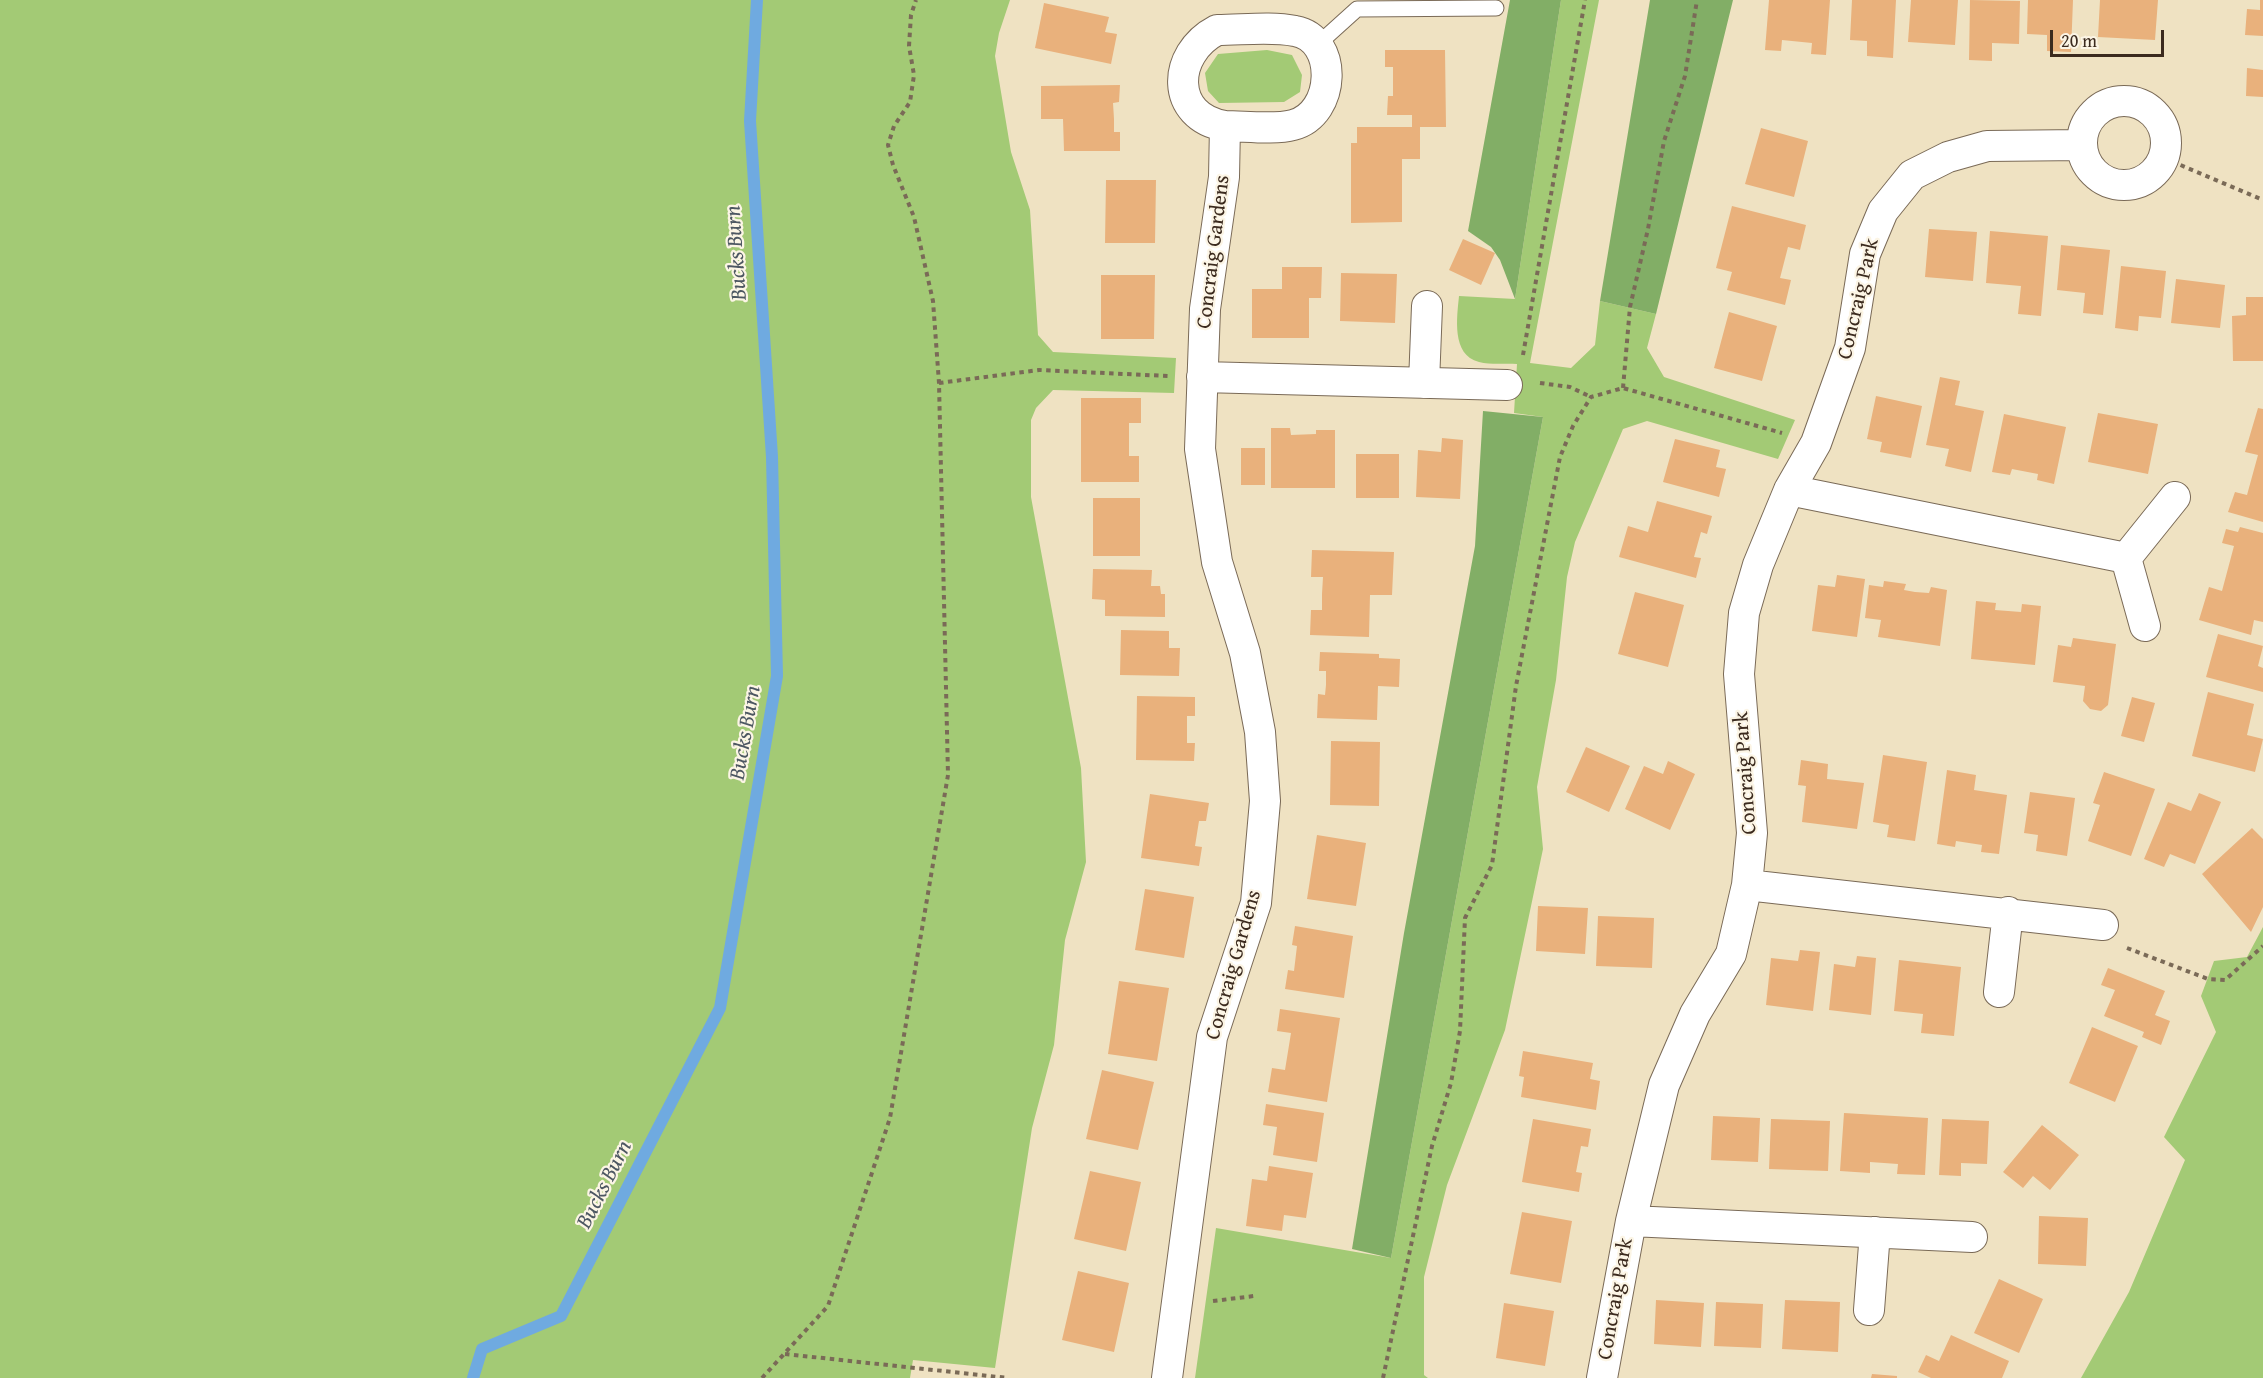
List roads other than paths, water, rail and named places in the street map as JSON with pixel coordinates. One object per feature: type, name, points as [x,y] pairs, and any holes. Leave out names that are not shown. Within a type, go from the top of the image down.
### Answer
[{"type":"street","points":[[1217,30],[1297,31],[1316,46],[1328,70],[1327,88],[1320,104],[1309,117],[1293,125],[1225,126],[1214,124],[1199,115],[1188,101],[1183,85],[1187,59],[1202,38],[1217,30]]},
{"type":"street","points":[[2134,102],[2154,113],[2161,122],[2166,140],[2164,158],[2148,178],[2137,184],[2118,185],[2100,178],[2091,169],[2082,145],[2083,134],[2093,114],[2112,103],[2134,102]]},
{"type":"street","name":"Concraig Gardens","points":[[1167,1378],[1212,1037],[1256,903],[1265,801],[1258,720],[1245,653],[1217,562],[1202,461],[1205,309],[1224,177],[1225,126]]},
{"type":"street","name":"Concraig Park","points":[[1602,1378],[1631,1221],[1665,1084],[1695,1014],[1731,954],[1747,885],[1752,833],[1739,674],[1744,613],[1758,565],[1790,490],[1816,443],[1850,348],[1865,254],[1883,211],[1912,175],[1948,158],[1987,146],[2082,145]]},
{"type":"street","points":[[1424,383],[1427,306]]},
{"type":"street","points":[[1202,377],[1424,383],[1513,382]]},
{"type":"street","points":[[1790,490],[2126,558]]},
{"type":"street","points":[[2126,558],[2175,497]]},
{"type":"street","points":[[2126,558],[2145,627]]},
{"type":"street","points":[[1747,885],[2008,912],[2103,925]]},
{"type":"street","points":[[1999,992],[2008,912]]},
{"type":"street","name":"Concraig Park","points":[[1631,1221],[1972,1237]]},
{"type":"street","points":[[1869,1310],[1875,1232]]},
{"type":"lane","points":[[1316,46],[1357,9],[1496,8]]},
{"type":"waterway","name":"Bucks Burn","points":[[473,1378],[482,1349],[561,1316],[720,1008],[777,676],[772,457],[750,121],[757,0]]}]
